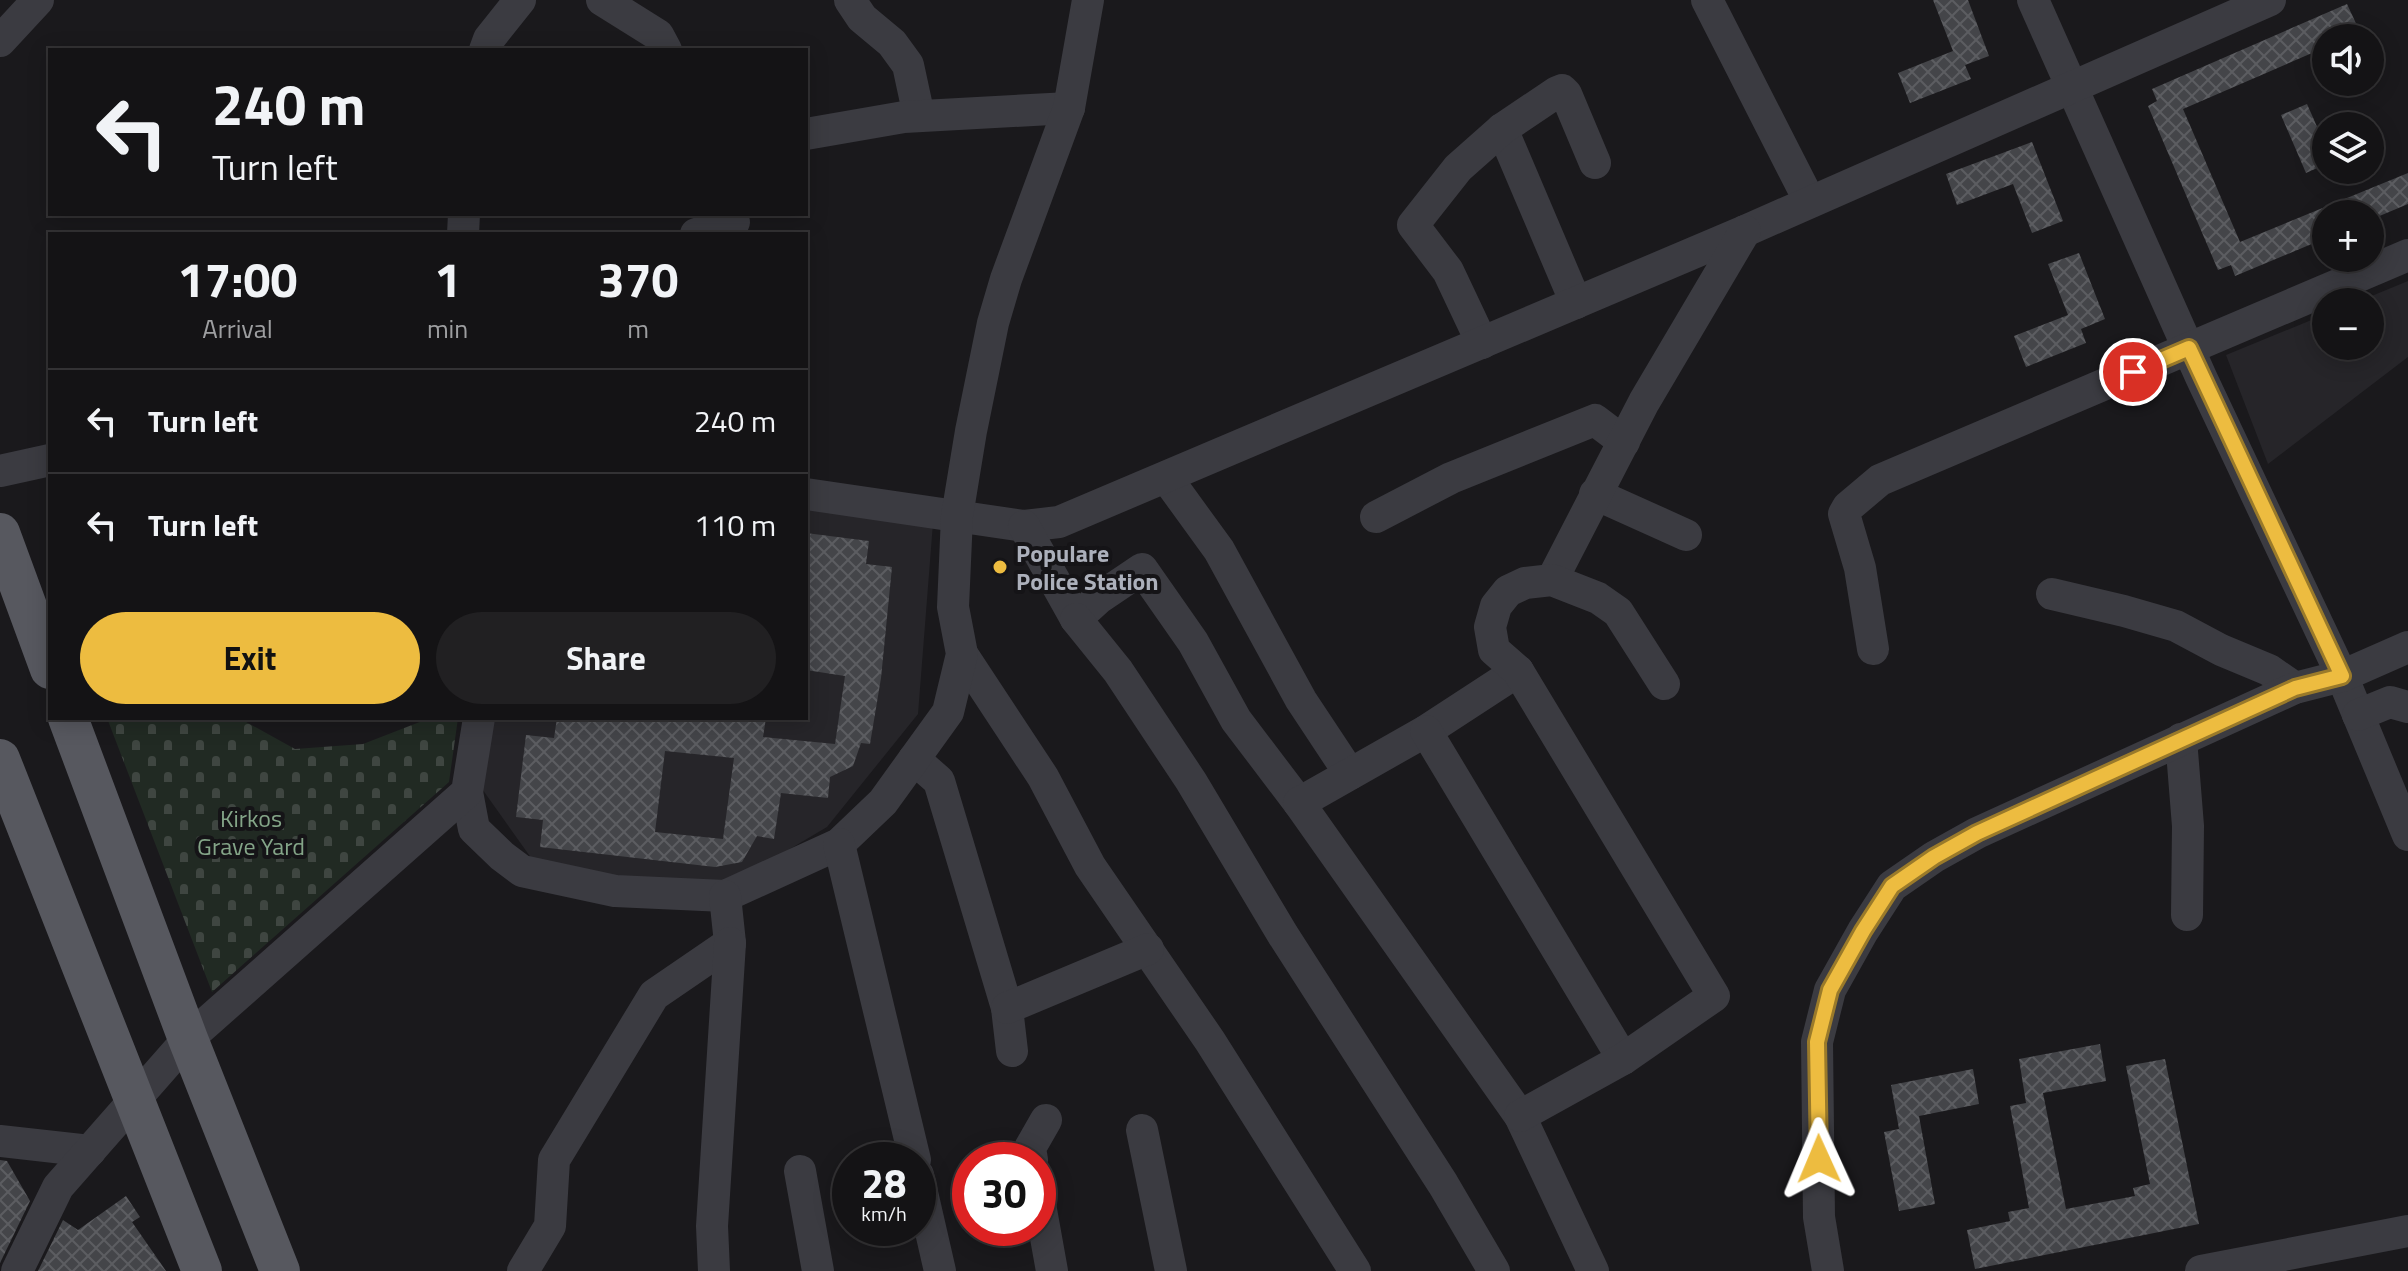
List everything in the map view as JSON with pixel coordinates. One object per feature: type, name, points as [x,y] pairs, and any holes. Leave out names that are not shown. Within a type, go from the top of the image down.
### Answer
[{"type":"main road","points":[[0,533],[48,664]]},
{"type":"main road","points":[[69,720],[188,1039],[280,1271]]},
{"type":"main road","points":[[0,759],[202,1271]]},
{"type":"street","points":[[0,41],[38,0]]},
{"type":"street","points":[[486,48],[489,39],[520,0]]},
{"type":"street","points":[[602,0],[658,35],[665,48]]},
{"type":"street","points":[[850,0],[862,18],[892,43],[908,65],[919,116]]},
{"type":"street","points":[[1088,0],[1069,108],[1025,224],[993,323],[957,516],[953,607],[962,654],[1043,777],[1090,866],[1210,1041],[1355,1271]]},
{"type":"street","points":[[1707,0],[1810,202]]},
{"type":"street","points":[[2033,0],[2406,822]]},
{"type":"street","points":[[808,494],[1024,526],[1059,522],[1745,231],[2270,0]]},
{"type":"street","points":[[1482,343],[1448,271],[1413,225],[1458,168],[1502,129],[1557,92],[1565,91],[1595,163]]},
{"type":"street","points":[[808,134],[919,116],[1069,108]]},
{"type":"street","points":[[1502,129],[1576,303]]},
{"type":"street","points":[[702,232],[734,222]]},
{"type":"street","points":[[1552,580],[1644,402],[1745,231]]},
{"type":"street","points":[[1873,649],[1860,568],[1844,514],[1880,480],[2408,255]]},
{"type":"street","points":[[1376,517],[1451,478],[1595,420],[1624,442]]},
{"type":"street","points":[[0,471],[48,460]]},
{"type":"street","points":[[1166,477],[1219,550],[1301,700],[1350,774]]},
{"type":"street","points":[[1595,494],[1686,535]]},
{"type":"street","points":[[1024,526],[1076,619],[1118,671],[1191,781],[1291,949],[1443,1184],[1494,1271]]},
{"type":"street","points":[[1076,619],[1099,598],[1142,569],[1193,642],[1236,720],[1299,803],[1520,1116],[1593,1271]]},
{"type":"street","points":[[1520,1116],[1623,1059],[1714,996],[1518,671],[1494,650],[1490,627],[1496,606],[1508,591],[1525,583],[1552,580],[1598,598],[1618,612],[1664,684]]},
{"type":"street","points":[[2052,594],[2176,626],[2221,650],[2269,670],[2295,688]]},
{"type":"street","points":[[1828,1271],[1819,1217],[1817,1042],[1830,990],[1892,886],[1977,833],[2295,688],[2342,676],[2408,647]]},
{"type":"street","points":[[479,720],[467,792],[474,829],[522,871],[615,891],[725,896],[839,844],[883,802],[948,712],[962,654]]},
{"type":"street","points":[[1299,803],[1426,731],[1518,671]]},
{"type":"street","points":[[2358,715],[2390,702],[2408,707]]},
{"type":"street","points":[[1426,731],[1623,1059]]},
{"type":"street","points":[[2181,739],[2188,826],[2187,915]]},
{"type":"street","points":[[914,759],[939,781],[1007,1008],[1012,1051]]},
{"type":"street","points":[[17,1271],[58,1187],[188,1039],[467,792]]},
{"type":"street","points":[[839,844],[911,1142]]},
{"type":"street","points":[[714,1271],[712,1226],[730,943],[725,896]]},
{"type":"street","points":[[523,1271],[550,1226],[554,1160],[654,995],[730,943]]},
{"type":"street","points":[[1007,1008],[1148,949]]},
{"type":"street","points":[[1033,1142],[1046,1120]]},
{"type":"street","points":[[1142,1130],[1171,1271]]},
{"type":"street","points":[[0,1141],[90,1151]]},
{"type":"street","points":[[800,1171],[818,1271]]},
{"type":"street","points":[[2201,1271],[2408,1231]]},
{"type":"street","points":[[934,1246],[940,1271]]},
{"type":"street","points":[[1048,1246],[1052,1271]]},
{"type":"shaded area","points":[[2408,281],[2408,357],[2268,464],[2226,355],[2312,320],[2312,360],[2384,360],[2384,291]]},
{"type":"shaded area","points":[[808,509],[933,523],[918,714],[827,827],[717,892],[539,869],[475,779],[485,720],[808,720]]},
{"type":"green space","name":"Kirkos Grave Yard","points":[[108,720],[243,720],[295,749],[363,744],[425,720],[458,720],[449,782],[212,992]]},
{"type":"building","points":[[1933,0],[1968,0],[1989,56],[1965,65],[1971,79],[1910,103],[1898,73],[1953,51]]},
{"type":"building","points":[[2347,4],[2356,24],[2312,24],[2312,53],[2183,109],[2240,242],[2312,212],[2312,244],[2235,276],[2231,265],[2218,270],[2148,106],[2157,101],[2152,89]]},
{"type":"building","points":[[2307,104],[2312,115],[2312,170],[2306,173],[2281,115]]},
{"type":"building","points":[[2032,142],[2063,221],[2032,233],[2013,184],[1957,205],[1946,174]]},
{"type":"building","points":[[2408,173],[2408,204],[2384,214],[2384,200],[2342,200]]},
{"type":"building","points":[[2079,253],[2105,319],[2081,329],[2086,343],[2026,367],[2014,336],[2068,315],[2048,264]]},
{"type":"building","points":[[808,533],[869,541],[866,564],[892,567],[881,678],[870,744],[861,743],[853,766],[830,777],[828,798],[781,793],[774,839],[757,836],[742,862],[715,867],[540,847],[543,820],[516,817],[526,735],[554,738],[557,720],[766,720],[763,737],[835,744],[845,676],[808,670]],"holes":[[[665,751],[734,758],[723,839],[655,832]]]},
{"type":"building","points":[[2100,1044],[2106,1081],[2043,1093],[2066,1209],[2135,1196],[2133,1188],[2150,1184],[2126,1066],[2165,1059],[2199,1224],[1975,1269],[1967,1230],[2010,1221],[2008,1212],[2029,1208],[2010,1106],[2026,1103],[2019,1059]]},
{"type":"building","points":[[1973,1069],[1979,1104],[1919,1116],[1935,1204],[1899,1211],[1884,1132],[1899,1129],[1891,1085]]},
{"type":"building","points":[[0,1160],[7,1161],[30,1201],[0,1263]]},
{"type":"building","points":[[126,1196],[140,1217],[132,1222],[166,1271],[38,1271],[63,1220],[78,1230]]},
{"type":"place","name":"Populare Police Station","points":[[1000,567]]},
{"type":"route","points":[[1819,1159],[1817,1042],[1830,990],[1892,886],[1977,833],[2295,688],[2342,676],[2189,348],[2133,372]]}]
